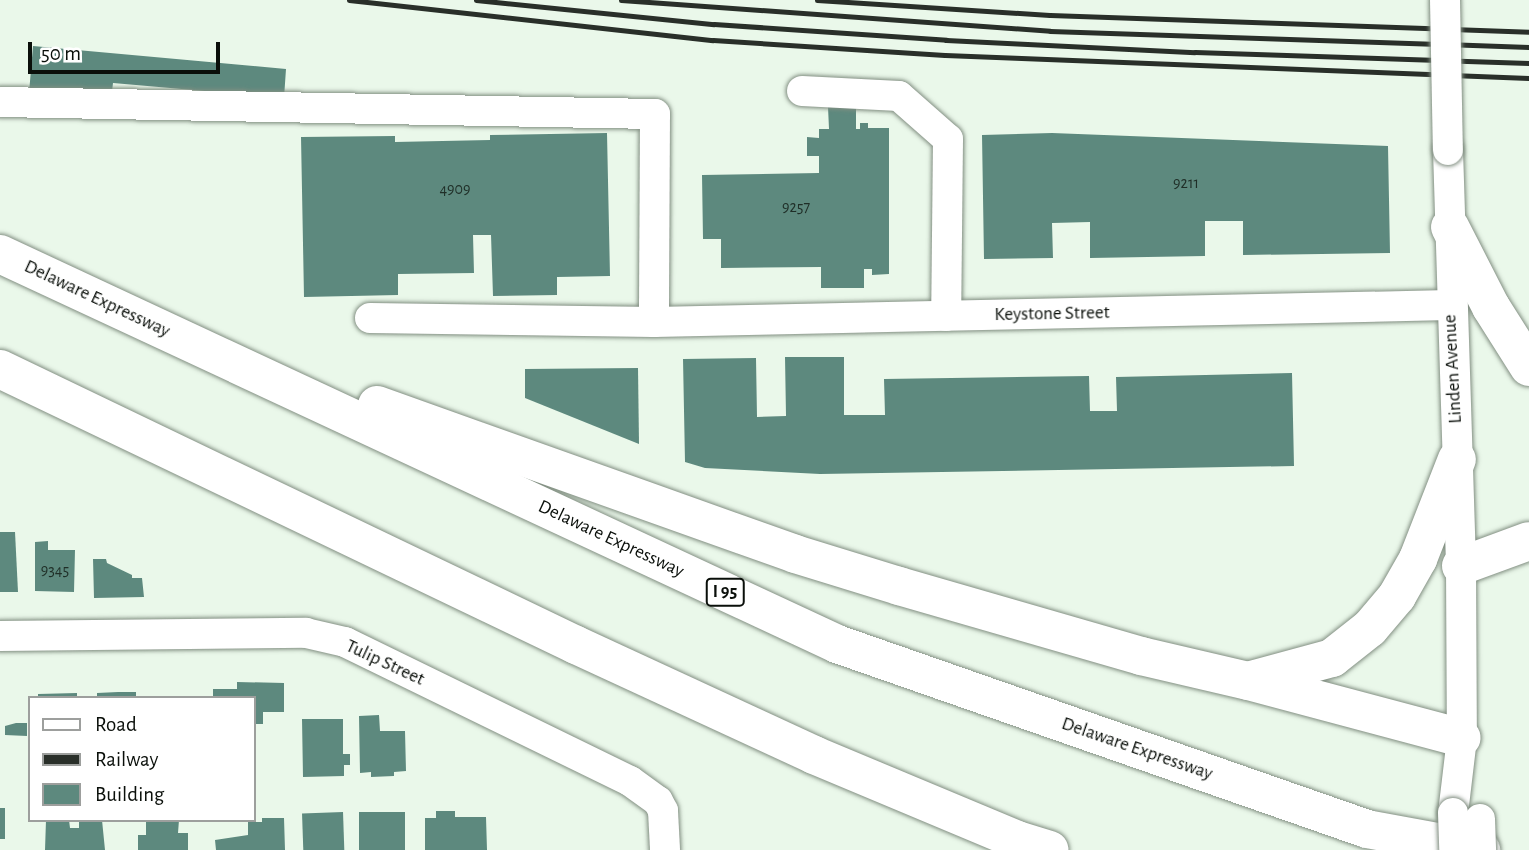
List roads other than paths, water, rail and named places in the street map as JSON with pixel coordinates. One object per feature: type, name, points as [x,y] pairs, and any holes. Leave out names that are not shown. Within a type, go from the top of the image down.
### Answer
[{"type":"highway","points":[[1450,227],[1490,307],[1529,366]]},
{"type":"highway","name":"Delaware Expressway","points":[[0,254],[837,645],[1367,829],[1474,833]]},
{"type":"highway","points":[[154,325],[795,554],[1008,619],[1462,738]]},
{"type":"highway","points":[[0,369],[803,750],[1017,840],[1050,850]]},
{"type":"highway","points":[[1248,681],[1332,658],[1370,628],[1396,596],[1417,562],[1457,460]]},
{"type":"highway","points":[[1461,566],[1529,541]]},
{"type":"street","name":"Linden Avenue","points":[[1445,0],[1450,305],[1461,566],[1462,738],[1474,833],[1454,850]]},
{"type":"street","points":[[802,91],[899,96],[948,139],[946,316]]},
{"type":"street","points":[[0,102],[655,114],[653,322]]},
{"type":"street","name":"Keystone Street","points":[[370,318],[653,322],[1450,305]]},
{"type":"street","name":"Tulip Street","points":[[0,636],[306,633],[345,642],[630,781],[658,801],[663,811],[665,850]]},
{"type":"railway","points":[[349,0],[713,40],[945,55],[1529,78]]},
{"type":"railway","points":[[476,0],[714,24],[946,40],[1195,52],[1529,63]]},
{"type":"railway","points":[[621,0],[1050,31],[1529,47]]},
{"type":"railway","points":[[817,0],[1050,15],[1529,32]]}]
